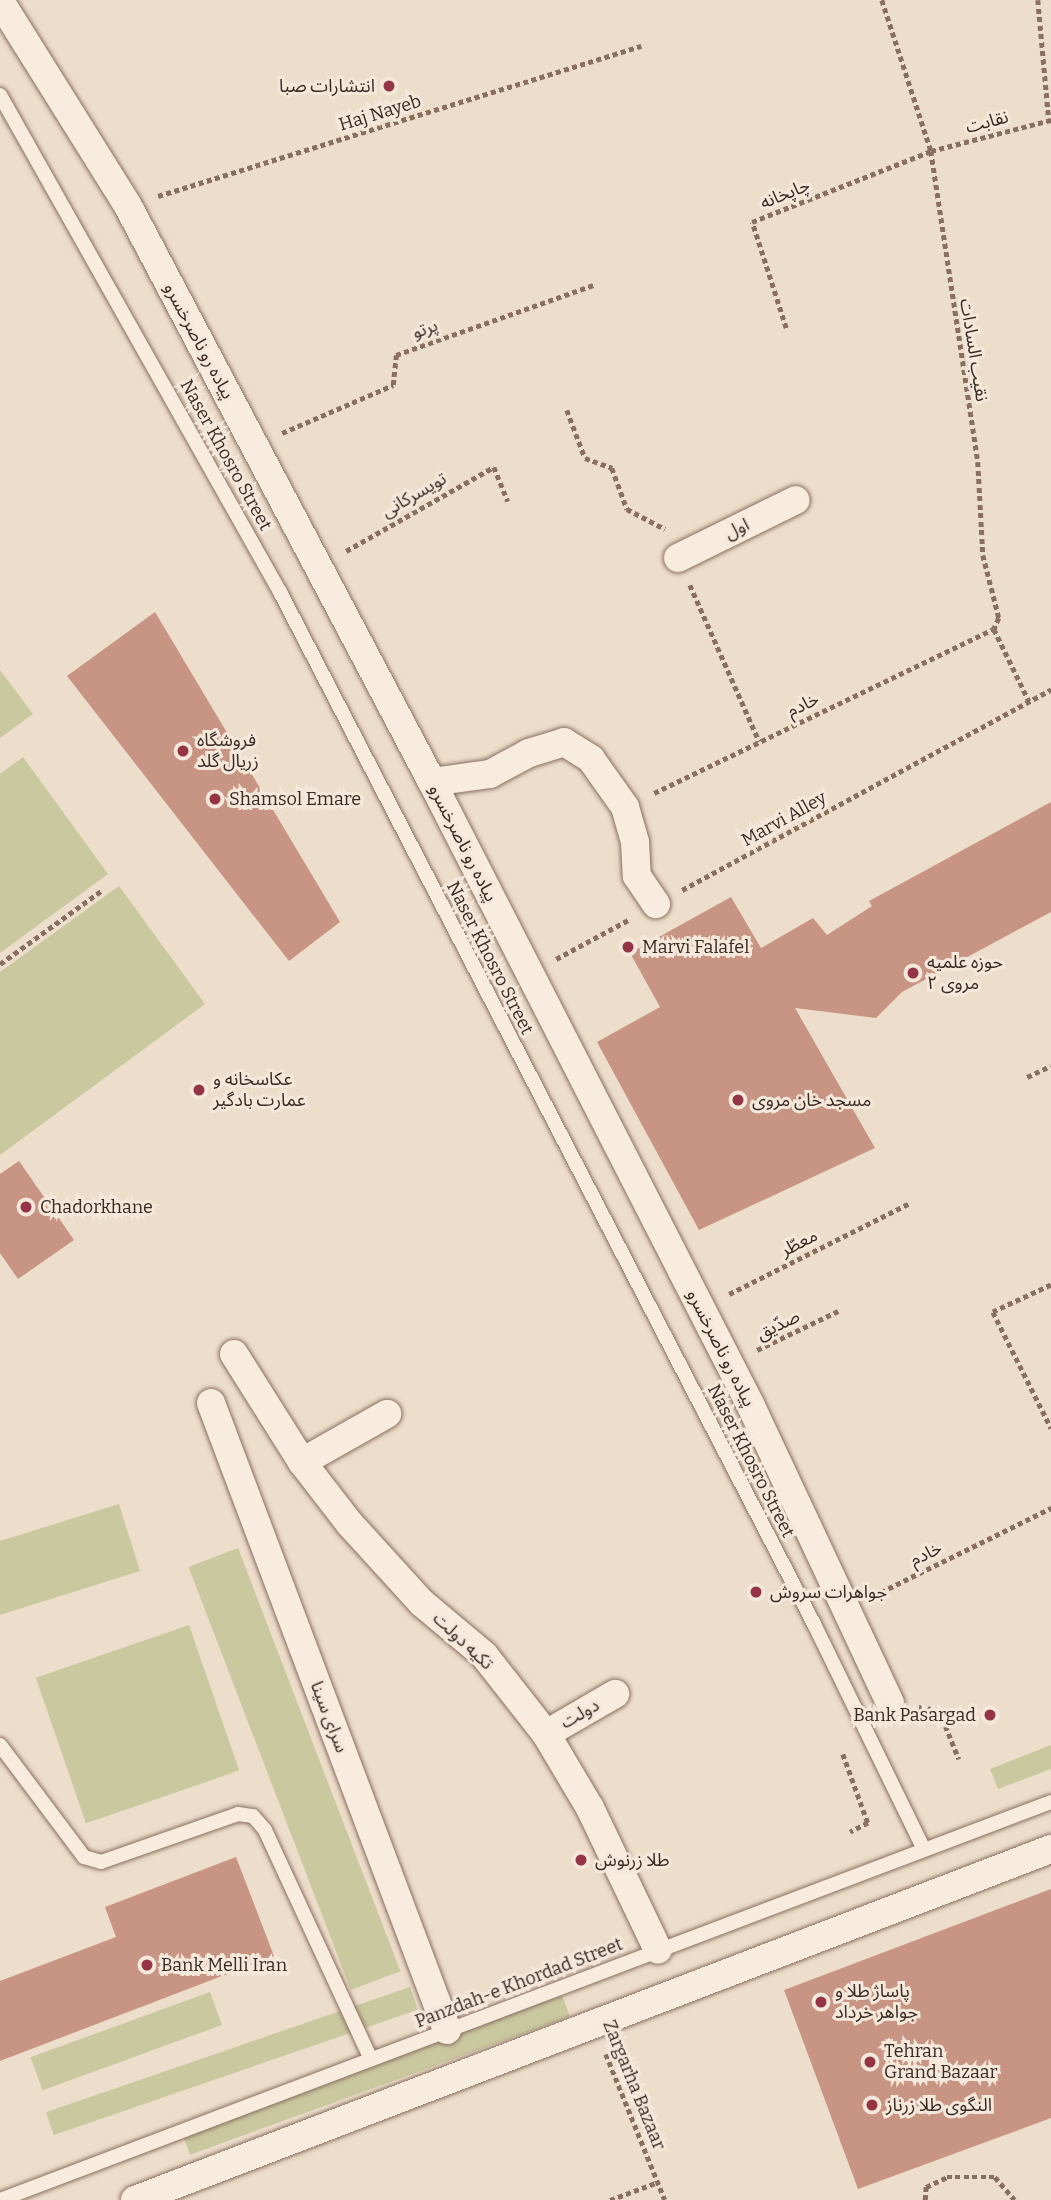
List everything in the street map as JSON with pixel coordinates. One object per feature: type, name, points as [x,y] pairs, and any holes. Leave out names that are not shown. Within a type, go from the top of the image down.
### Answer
[{"type":"street","name":"پیاده رو ناصرخسرو","points":[[0,1],[128,206],[432,782],[729,1363],[890,1703]]},
{"type":"street","name":"اول","points":[[678,558],[796,500]]},
{"type":"street","points":[[432,782],[490,774],[529,753],[564,742],[591,759],[625,807],[635,842],[637,876],[656,904]]},
{"type":"street","name":"تکیه دولت","points":[[234,1354],[302,1462],[422,1603],[484,1655],[546,1734],[590,1808],[658,1951]]},
{"type":"street","name":"سرای سینا","points":[[211,1403],[447,2030]]},
{"type":"street","points":[[302,1462],[387,1414]]},
{"type":"street","name":"دولت","points":[[546,1734],[615,1694]]},
{"type":"street","points":[[153,2197],[1051,1849]]},
{"type":"lane","name":"Naser Khosro Street","points":[[0,95],[286,604],[814,1625],[923,1850]]},
{"type":"lane","points":[[0,1745],[84,1857],[101,1862],[238,1814],[253,1816],[265,1830],[370,2059]]},
{"type":"lane","name":"Panzdah-e Khordad Street","points":[[0,2200],[1051,1802]]},
{"type":"path","name":"نقیب السادات","points":[[882,0],[931,151],[978,462],[983,555],[999,618],[994,629],[1030,701]]},
{"type":"path","name":"نقابت","points":[[931,151],[1050,120],[1038,0]]},
{"type":"path","name":"Haj Nayeb","points":[[128,206],[642,46]]},
{"type":"path","name":"چاپخانه","points":[[786,328],[752,222],[931,151]]},
{"type":"path","name":"پرتو","points":[[254,445],[393,385],[396,355],[596,284]]},
{"type":"path","name":"تویسرکانی","points":[[319,568],[494,467],[508,501]]},
{"type":"path","name":"خادم","points":[[625,807],[994,629]]},
{"type":"path","name":"Marvi Alley","points":[[530,973],[1051,690]]},
{"type":"path","points":[[0,964],[102,891]]},
{"type":"path","points":[[1027,1077],[1051,1066]]},
{"type":"path","name":"معطّر","points":[[701,1308],[910,1203]]},
{"type":"path","points":[[1051,1285],[993,1312],[1051,1428]]},
{"type":"path","name":"صدّیق","points":[[729,1363],[838,1311]]},
{"type":"path","name":"خادم","points":[[846,1609],[1051,1508]]},
{"type":"path","points":[[939,1710],[959,1759]]},
{"type":"path","points":[[843,1754],[868,1823],[850,1832]]},
{"type":"path","name":"Zargarha Bazaar","points":[[594,2024],[665,2200]]},
{"type":"path","points":[[925,2200],[926,2187],[947,2176],[995,2177],[1015,2200]]},
{"type":"path","points":[[610,2200],[658,2182]]},
{"type":"shaded area","points":[[0,670],[33,714],[0,738]]},
{"type":"shaded area","points":[[23,757],[108,874],[0,953],[0,774]]},
{"type":"shaded area","points":[[119,886],[205,1004],[0,1155],[0,972]]},
{"type":"shaded area","points":[[119,1504],[140,1571],[0,1615],[0,1541]]},
{"type":"shaded area","points":[[238,1548],[400,1971],[351,1990],[189,1567]]},
{"type":"shaded area","points":[[189,1625],[239,1771],[86,1823],[36,1678]]},
{"type":"shaded area","points":[[1051,1745],[1051,1769],[998,1789],[990,1769]]},
{"type":"shaded area","points":[[410,1987],[418,2010],[54,2135],[46,2112]]},
{"type":"shaded area","points":[[210,1992],[222,2025],[42,2090],[31,2057]]},
{"type":"shaded area","points":[[562,1995],[570,2017],[190,2155],[182,2133]]},
{"type":"building","name":"Shamsol Emare","points":[[155,612],[340,922],[289,961],[67,676]]},
{"type":"building","name":"مسجد خان مروی","points":[[1051,802],[1051,912],[902,992],[876,1018],[795,1008],[875,1148],[699,1230],[597,1042],[660,1007],[630,953],[731,897],[761,948],[813,918],[827,935],[872,906],[869,901]]},
{"type":"building","name":"Chadorkhane","points":[[19,1161],[74,1240],[18,1279],[0,1253],[0,1174]]},
{"type":"building","name":"Bank Melli Iran","points":[[236,1857],[274,1956],[0,2061],[0,1981],[116,1937],[105,1907]]},
{"type":"building","points":[[1051,1889],[1051,2118],[858,2189],[784,1990]]},
{"type":"place","name":"انتشارات صبا","points":[[389,86]]},
{"type":"place","name":"فروشگاه زریال گلد","points":[[183,751]]},
{"type":"place","name":"Shamsol Emare","points":[[215,799]]},
{"type":"place","name":"Marvi Falafel","points":[[628,947]]},
{"type":"place","name":"حوزه علمیه مروی ۲","points":[[913,973]]},
{"type":"place","name":"عکاسخانه و عمارت بادگیر","points":[[199,1090]]},
{"type":"place","name":"مسجد خان مروی","points":[[738,1100]]},
{"type":"place","name":"Chadorkhane","points":[[26,1207]]},
{"type":"place","name":"جواهرات سروش","points":[[756,1592]]},
{"type":"place","name":"Bank Pasargad","points":[[990,1715]]},
{"type":"place","name":"طلا زرنوش","points":[[581,1860]]},
{"type":"place","name":"Bank Melli Iran","points":[[147,1965]]},
{"type":"place","name":"پاساژ طلا و جواهر خرداد","points":[[821,2002]]},
{"type":"place","name":"Tehran Grand Bazaar","points":[[870,2062]]},
{"type":"place","name":"النگوی طلا زرناز","points":[[872,2105]]}]
